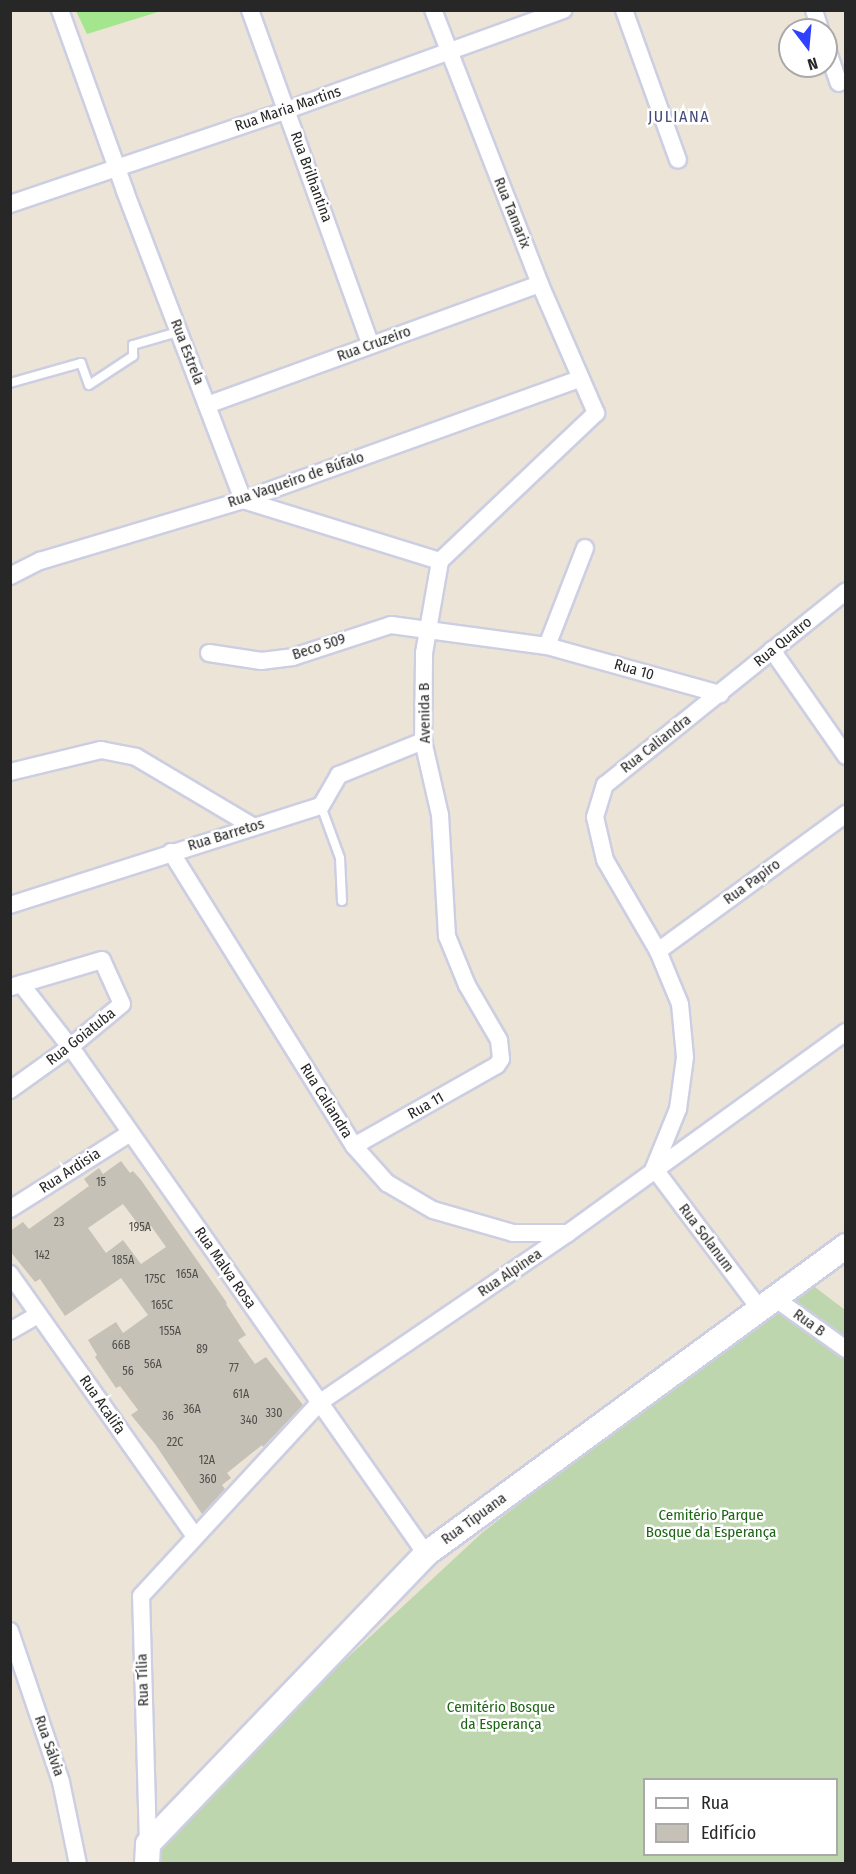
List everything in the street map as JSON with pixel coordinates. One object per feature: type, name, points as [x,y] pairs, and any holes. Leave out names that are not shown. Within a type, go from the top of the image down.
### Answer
[{"type":"street","name":"Rua Estrela","points":[[60,10],[117,169],[243,500]]},
{"type":"street","name":"Rua Brilhantina","points":[[250,10],[370,344]]},
{"type":"street","name":"Rua Tamarix","points":[[433,10],[540,284],[596,413],[440,561]]},
{"type":"street","name":"Rua Maria Martins","points":[[10,204],[287,110],[563,10]]},
{"type":"street","points":[[624,10],[678,159]]},
{"type":"street","points":[[837,78],[839,83]]},
{"type":"street","name":"Rua Cruzeiro","points":[[207,405],[540,284]]},
{"type":"street","name":"Rua Vaqueiro de Búfalo","points":[[10,576],[40,561],[243,500],[581,378]]},
{"type":"street","points":[[243,500],[440,561]]},
{"type":"street","points":[[547,646],[585,548]]},
{"type":"street","name":"Avenida B","points":[[440,561],[424,653],[423,741],[440,815],[447,936],[467,985],[499,1040],[502,1050],[497,1065]]},
{"type":"street","name":"Rua Quatro","points":[[720,694],[846,591]]},
{"type":"street","name":"Beco 509","points":[[208,653],[261,661],[293,657],[391,626],[428,628]]},
{"type":"street","name":"Rua 10","points":[[428,628],[547,646],[720,694]]},
{"type":"street","points":[[772,650],[846,756]]},
{"type":"street","name":"Rua Caliandra","points":[[654,1168],[678,1109],[685,1057],[680,1004],[658,951],[605,860],[595,817],[604,785],[720,694]]},
{"type":"street","points":[[321,806],[339,775],[423,741]]},
{"type":"street","points":[[10,772],[101,750],[124,755],[136,758],[252,826]]},
{"type":"street","name":"Rua Barretos","points":[[10,905],[252,826],[321,806]]},
{"type":"street","name":"Rua Papiro","points":[[658,951],[846,814]]},
{"type":"street","name":"Rua Caliandra","points":[[171,852],[354,1146],[387,1183],[433,1210],[513,1233],[568,1233]]},
{"type":"street","name":"Rua Goiatuba","points":[[10,1090],[70,1047],[122,1004],[102,960],[16,986]]},
{"type":"street","name":"Rua Malva Rosa","points":[[16,986],[70,1047],[426,1554]]},
{"type":"street","name":"Rua Alpinea","points":[[195,1536],[320,1403],[568,1233],[654,1168],[846,1032]]},
{"type":"street","name":"Rua 11","points":[[354,1146],[497,1065]]},
{"type":"street","name":"Rua Ardisia","points":[[10,1209],[130,1132]]},
{"type":"street","name":"Rua Solanum","points":[[654,1168],[766,1302]]},
{"type":"street","name":"Rua Tipuana","points":[[148,1854],[426,1554],[766,1302],[846,1246]]},
{"type":"street","name":"Rua Acalifa","points":[[10,1274],[195,1536]]},
{"type":"street","name":"Rua B","points":[[766,1302],[846,1349]]},
{"type":"street","points":[[10,1331],[38,1315]]},
{"type":"street","name":"Rua Tília","points":[[148,1854],[141,1596],[195,1536]]},
{"type":"street","name":"Rua Sálvia","points":[[10,1631],[61,1782],[78,1863]]},
{"type":"lane","points":[[10,383],[81,363],[90,385],[134,356],[134,345],[178,332]]},
{"type":"lane","points":[[321,806],[340,858],[342,901]]},
{"type":"green space","points":[[76,11],[161,11],[87,34]]},
{"type":"green space","points":[[807,1281],[845,1310],[845,1863],[155,1864],[157,1845],[318,1685],[483,1532]]},
{"type":"building","points":[[121,1161],[130,1173],[133,1171],[141,1180],[227,1303],[246,1335],[238,1340],[255,1364],[266,1357],[303,1405],[263,1447],[262,1445],[227,1473],[231,1478],[222,1485],[225,1489],[202,1514],[155,1444],[131,1415],[138,1410],[120,1386],[116,1388],[95,1357],[97,1355],[88,1340],[116,1322],[123,1333],[148,1315],[121,1278],[65,1316],[40,1279],[35,1282],[10,1251],[10,1231],[23,1222],[29,1229],[89,1186],[84,1179],[99,1168],[103,1174]],"holes":[[[123,1204],[144,1232],[151,1226],[166,1247],[141,1264],[123,1240],[106,1253],[88,1228]]]},
{"type":"district","name":"JULIANA","points":[[679,117]]},
{"type":"park label","name":"Cemitério Parque Bosque da Esperança","points":[[711,1524]]},
{"type":"park label","name":"Cemitério Bosque da Esperança","points":[[501,1716]]}]
